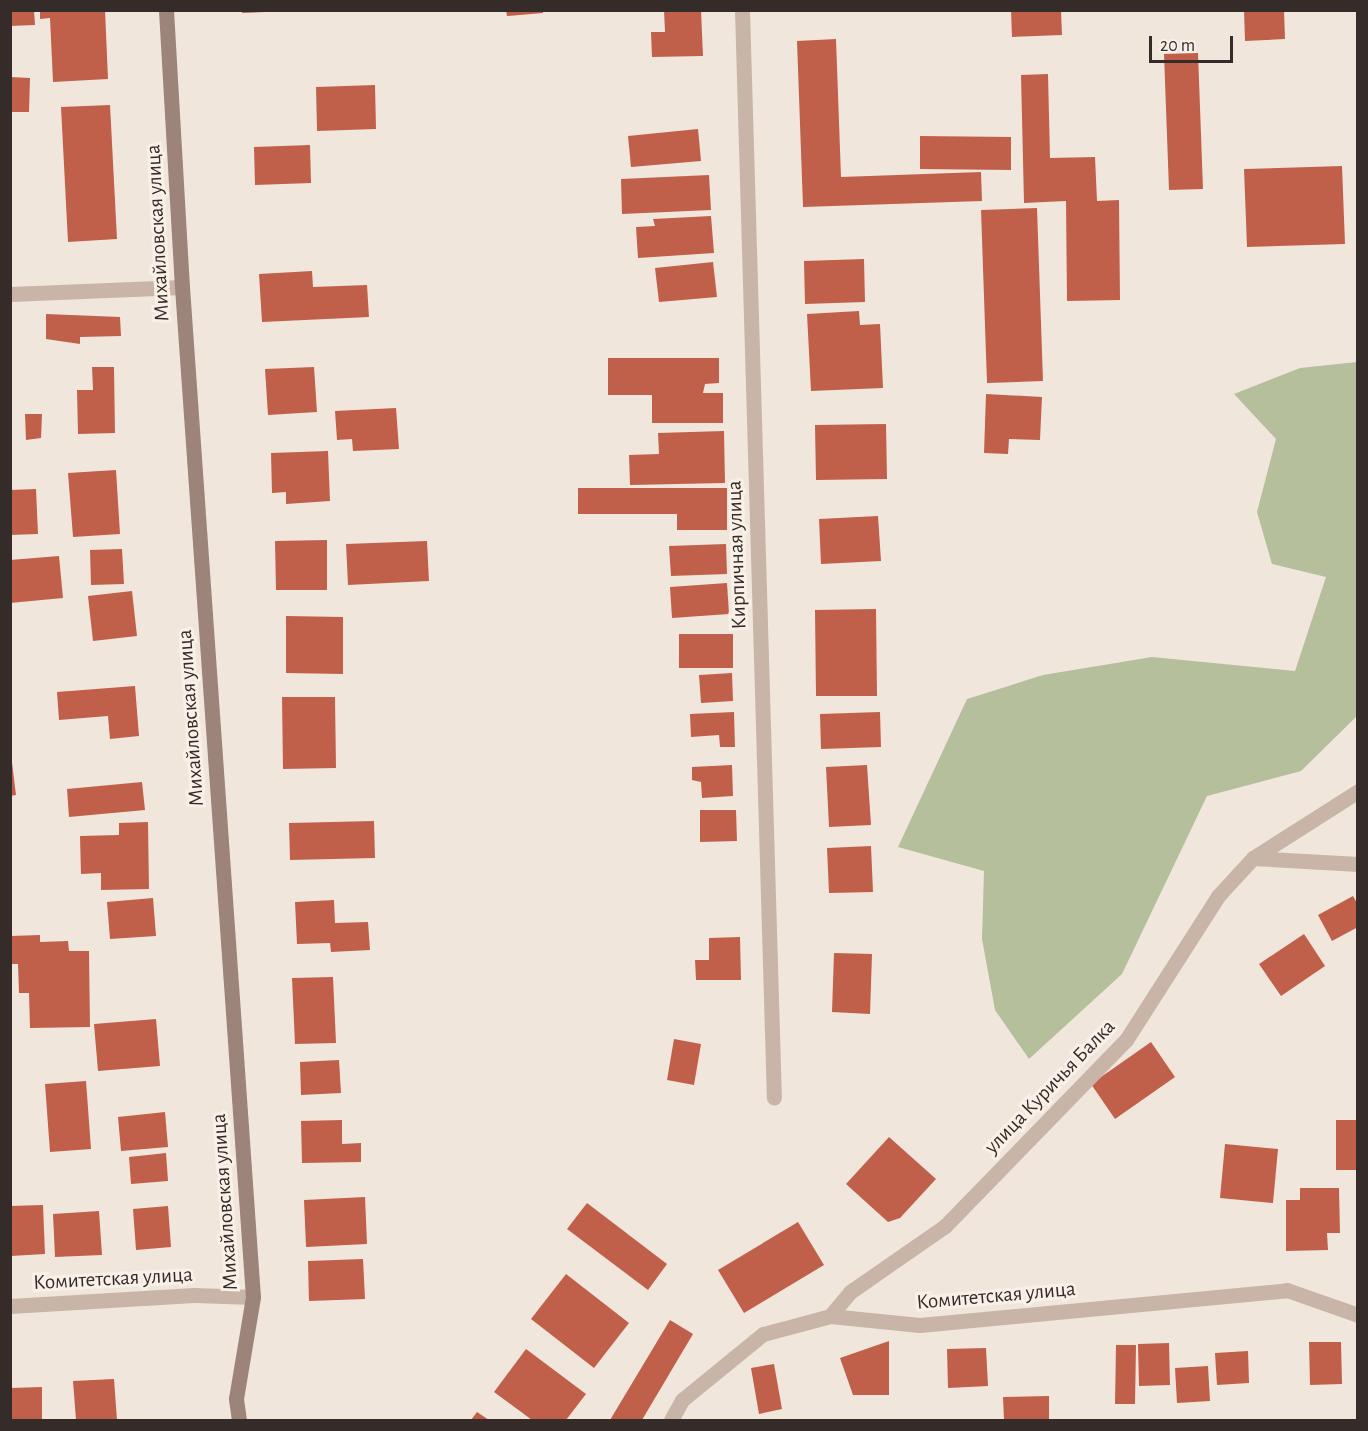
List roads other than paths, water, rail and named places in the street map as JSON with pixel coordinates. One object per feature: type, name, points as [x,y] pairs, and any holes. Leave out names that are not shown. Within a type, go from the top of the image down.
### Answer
[{"type":"main road","name":"Михайловская улица","points":[[166,10],[182,287],[253,1296],[236,1399],[239,1420]]},
{"type":"street","name":"Кирпичная улица","points":[[742,10],[774,1098]]},
{"type":"street","points":[[10,294],[182,287]]},
{"type":"street","name":"улица Куричья Балка","points":[[830,1316],[850,1292],[945,1226],[1126,1040],[1218,896],[1253,858],[1358,791]]},
{"type":"street","points":[[1253,858],[1358,864]]},
{"type":"street","name":"Комитетская улица","points":[[671,1420],[682,1400],[763,1334],[830,1316],[920,1325],[1287,1290],[1358,1315]]},
{"type":"street","name":"Комитетская улица","points":[[10,1306],[194,1295],[253,1296]]}]
